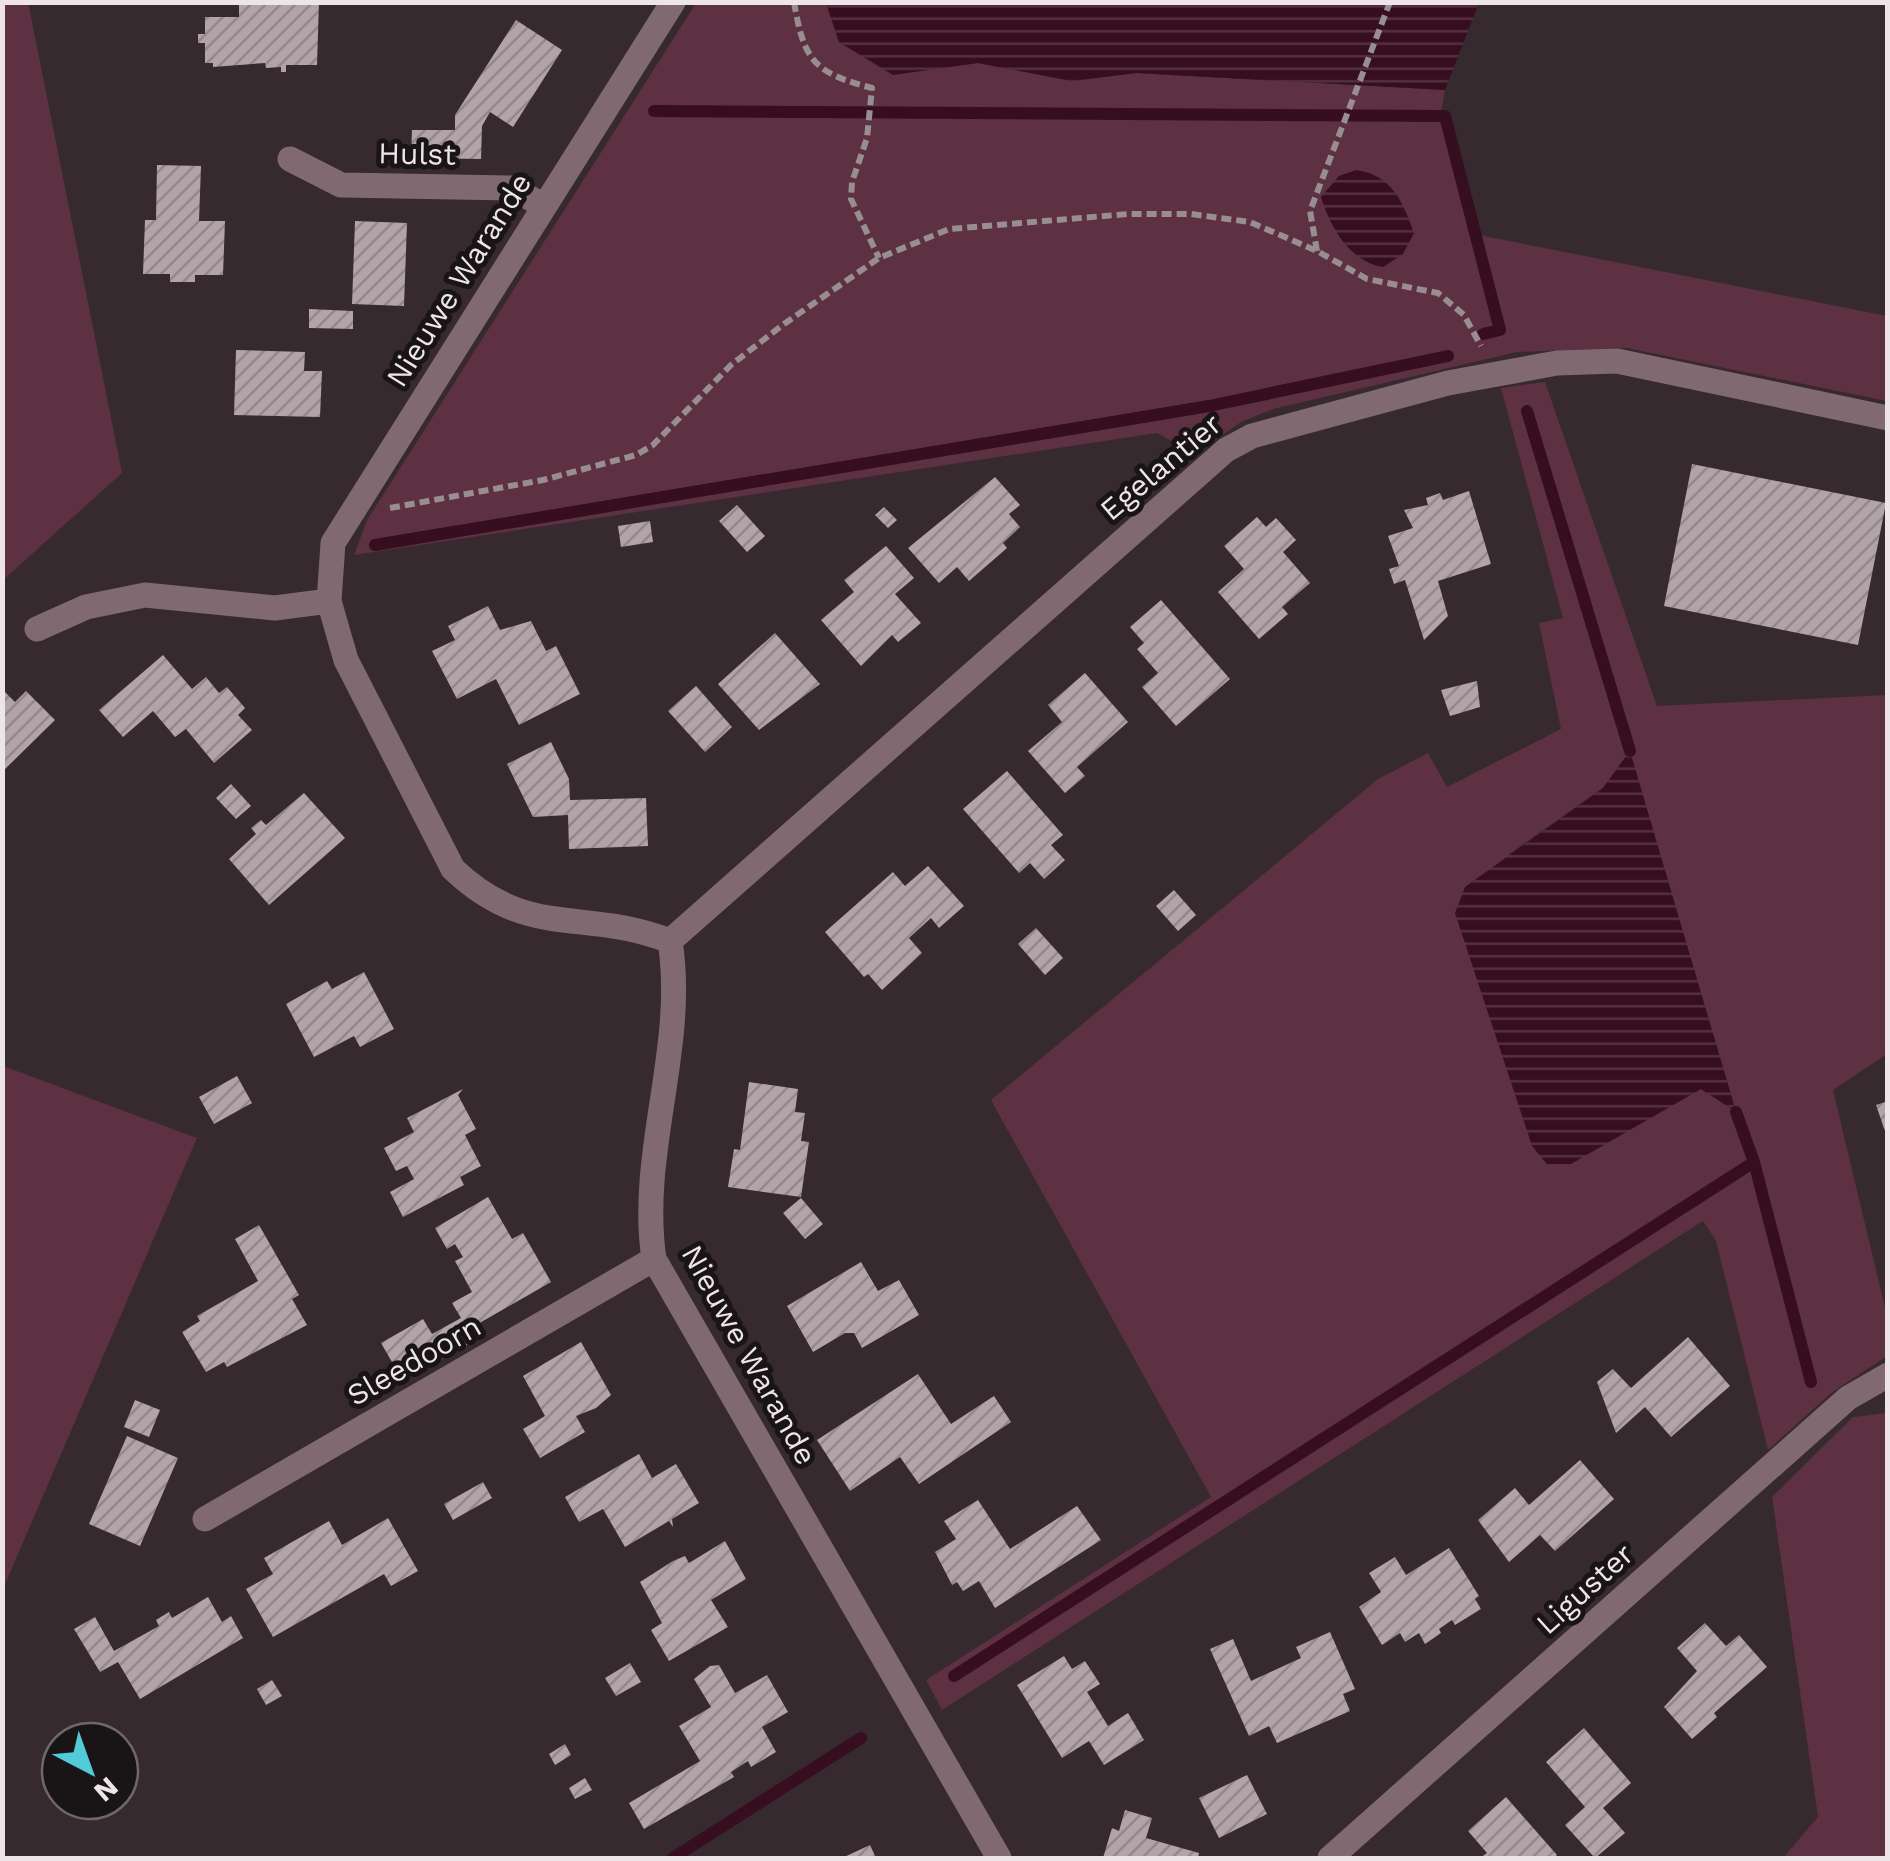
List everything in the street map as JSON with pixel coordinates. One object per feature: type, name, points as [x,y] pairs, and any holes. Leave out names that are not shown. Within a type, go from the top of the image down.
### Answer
[{"type":"street","name":"Nieuwe Warande","points":[[673,2],[333,543],[329,601],[346,660],[453,869],[482,896],[512,911],[543,919],[632,926],[670,941],[677,984],[651,1195],[654,1260],[999,1858]]},
{"type":"street","name":"Hulst","points":[[290,159],[341,185],[512,188],[544,206]]},
{"type":"street","name":"Egelantier","points":[[670,941],[1226,450],[1280,426],[1557,363],[1616,361],[1888,418]]},
{"type":"street","points":[[37,629],[86,607],[145,595],[275,608],[329,601]]},
{"type":"street","name":"Sleedoorn","points":[[206,1519],[654,1260]]},
{"type":"street","name":"Liguster","points":[[1330,1858],[1848,1398],[1888,1375]]},
{"type":"path","points":[[794,2],[802,48],[830,77],[872,88],[867,138],[852,182],[851,199],[879,258]]},
{"type":"path","points":[[1317,250],[1310,210],[1390,2]]},
{"type":"path","points":[[360,498],[400,509],[617,464],[653,445],[731,365],[879,258],[950,230],[1128,214],[1191,214],[1250,222],[1317,250],[1367,279],[1438,292],[1470,325],[1491,376]]},
{"type":"shaded area","points":[[28,2],[122,473],[3,580],[2,3]]},
{"type":"shaded area","points":[[826,2],[1479,3],[1445,90],[1136,73],[1072,81],[978,63],[893,75],[839,42]]},
{"type":"shaded area","points":[[696,3],[826,3],[839,42],[893,74],[978,63],[1072,81],[1136,73],[1445,90],[1440,118],[1474,234],[1887,316],[1887,401],[1627,348],[1517,352],[1273,409],[1241,422],[1195,454],[1157,433],[354,555],[367,520]]},
{"type":"shaded area","points":[[1356,170],[1387,184],[1400,201],[1414,233],[1403,254],[1383,267],[1351,251],[1330,220],[1321,197],[1339,176]]},
{"type":"shaded area","points":[[1545,382],[1657,706],[1887,695],[1887,1054],[1833,1090],[1887,1316],[1887,1356],[1831,1393],[1768,1450],[1716,1241],[1703,1221],[942,1710],[926,1680],[1211,1497],[991,1100],[1378,779],[1428,753],[1447,787],[1561,729],[1539,623],[1563,618],[1501,388]],"holes":[[[1629,752],[1736,1111],[1701,1089],[1681,1098],[1509,854],[1603,788]]]},
{"type":"shaded area","points":[[1630,751],[1736,1112],[1701,1089],[1571,1164],[1547,1164],[1532,1146],[1455,913],[1465,887],[1603,788]]},
{"type":"shaded area","points":[[2,1066],[197,1138],[3,1589]]},
{"type":"shaded area","points":[[1887,1413],[1887,1858],[1783,1858],[1818,1817],[1772,1497],[1853,1417]]},
{"type":"building","points":[[239,2],[319,2],[317,65],[286,65],[286,72],[281,72],[281,67],[266,68],[265,63],[213,67],[213,63],[205,63],[205,43],[198,43],[198,34],[205,34],[205,17],[239,17]]},
{"type":"building","points":[[516,20],[562,50],[513,127],[490,112],[482,126],[481,159],[411,158],[412,130],[455,130],[455,115]]},
{"type":"building","points":[[157,165],[201,166],[199,221],[225,221],[223,275],[195,275],[195,282],[170,282],[170,274],[143,274],[145,220],[156,220]]},
{"type":"building","points":[[355,221],[407,223],[404,306],[352,304]]},
{"type":"building","points":[[309,309],[353,311],[353,329],[309,328]]},
{"type":"building","points":[[236,350],[305,352],[304,371],[322,371],[320,417],[234,415]]},
{"type":"building","points":[[1692,464],[1886,503],[1858,645],[1664,606]]},
{"type":"building","points":[[995,477],[1020,505],[1009,514],[1020,527],[1003,543],[1007,548],[969,581],[957,567],[939,583],[908,548]]},
{"type":"building","points":[[1469,491],[1491,564],[1438,581],[1448,616],[1424,640],[1405,580],[1394,584],[1389,569],[1399,566],[1388,536],[1413,528],[1404,510],[1428,505],[1426,498],[1440,493],[1443,500]]},
{"type":"building","points":[[737,505],[765,536],[747,552],[719,521]]},
{"type":"building","points":[[884,507],[897,520],[888,528],[875,515]]},
{"type":"building","points":[[1257,517],[1266,527],[1276,518],[1296,540],[1283,552],[1310,583],[1282,607],[1288,614],[1259,639],[1218,592],[1244,569],[1224,546]]},
{"type":"building","points":[[650,521],[653,542],[621,547],[618,526]]},
{"type":"building","points":[[886,546],[914,578],[895,594],[921,623],[898,642],[892,635],[861,666],[821,620],[854,592],[844,580]]},
{"type":"building","points":[[1161,600],[1230,679],[1176,726],[1142,687],[1158,673],[1137,649],[1144,643],[1130,627]]},
{"type":"building","points":[[488,606],[500,630],[531,621],[546,651],[556,646],[580,694],[519,725],[496,679],[457,699],[432,651],[455,640],[448,626]]},
{"type":"building","points":[[775,633],[820,684],[759,730],[718,684]]},
{"type":"building","points":[[163,655],[192,689],[206,677],[219,693],[227,687],[245,708],[238,715],[252,730],[214,763],[186,729],[175,737],[153,711],[123,737],[99,710]]},
{"type":"building","points":[[1085,673],[1128,722],[1077,767],[1085,776],[1065,793],[1028,751],[1062,722],[1048,705]]},
{"type":"building","points":[[1477,681],[1480,707],[1450,716],[1441,690]]},
{"type":"building","points":[[696,686],[732,727],[705,752],[668,711]]},
{"type":"building","points":[[2,689],[15,702],[26,691],[55,720],[2,772]]},
{"type":"building","points":[[551,742],[569,779],[570,800],[646,798],[648,846],[569,849],[568,815],[533,817],[507,764]]},
{"type":"building","points":[[1007,771],[1063,835],[1051,845],[1065,860],[1044,879],[1030,863],[1019,873],[963,809]]},
{"type":"building","points":[[231,784],[251,806],[236,819],[216,798]]},
{"type":"building","points":[[304,793],[345,838],[269,905],[229,859],[256,834],[251,828],[261,820],[266,825]]},
{"type":"building","points":[[928,866],[964,906],[939,928],[931,918],[909,938],[922,953],[882,990],[868,974],[864,977],[825,932],[893,872],[905,886]]},
{"type":"building","points":[[1174,890],[1196,915],[1178,931],[1156,906]]},
{"type":"building","points":[[1036,928],[1063,958],[1045,975],[1018,944]]},
{"type":"building","points":[[364,972],[394,1029],[360,1047],[354,1036],[314,1057],[286,1004],[327,981],[332,989]]},
{"type":"building","points":[[237,1076],[252,1103],[214,1124],[199,1097]]},
{"type":"building","points":[[749,1082],[798,1089],[795,1112],[805,1113],[801,1141],[809,1142],[801,1197],[728,1187],[734,1149],[740,1150]]},
{"type":"building","points":[[463,1089],[458,1095],[476,1129],[465,1135],[481,1166],[460,1177],[464,1185],[403,1217],[390,1192],[414,1179],[407,1166],[396,1171],[384,1148],[414,1132],[407,1118]]},
{"type":"building","points":[[1888,1101],[1888,1137],[1887,1137],[1876,1105]]},
{"type":"building","points":[[488,1197],[512,1239],[523,1233],[551,1282],[476,1325],[483,1336],[403,1381],[381,1343],[423,1319],[432,1334],[461,1318],[452,1303],[472,1292],[455,1261],[463,1257],[455,1244],[447,1249],[435,1228]]},
{"type":"building","points":[[801,1198],[823,1224],[805,1239],[783,1213]]},
{"type":"building","points":[[259,1225],[299,1295],[292,1299],[307,1325],[227,1367],[224,1362],[206,1372],[182,1332],[200,1321],[197,1316],[258,1281],[235,1239]]},
{"type":"building","points":[[861,1262],[878,1291],[899,1280],[919,1315],[862,1348],[854,1333],[845,1333],[813,1352],[787,1306]]},
{"type":"building","points":[[1688,1337],[1730,1386],[1671,1437],[1645,1407],[1616,1433],[1597,1382],[1613,1369],[1631,1388]]},
{"type":"building","points":[[581,1342],[611,1395],[596,1408],[576,1416],[585,1432],[540,1458],[523,1429],[545,1416],[523,1376]]},
{"type":"building","points":[[918,1374],[951,1424],[994,1396],[1011,1422],[919,1484],[900,1457],[850,1491],[817,1440]]},
{"type":"building","points":[[135,1400],[160,1410],[149,1437],[124,1427]]},
{"type":"building","points":[[127,1436],[178,1458],[140,1546],[89,1524]]},
{"type":"building","points":[[639,1454],[652,1478],[676,1464],[699,1503],[672,1519],[673,1527],[669,1521],[625,1547],[603,1509],[579,1522],[565,1497]]},
{"type":"building","points":[[1580,1460],[1614,1499],[1555,1551],[1540,1535],[1509,1562],[1478,1520],[1515,1488],[1529,1505]]},
{"type":"building","points":[[483,1482],[492,1498],[453,1520],[444,1504]]},
{"type":"building","points":[[978,1500],[1010,1549],[1077,1506],[1101,1540],[995,1608],[979,1581],[963,1591],[957,1582],[952,1585],[935,1552],[956,1539],[944,1521]]},
{"type":"building","points":[[388,1518],[418,1571],[391,1586],[384,1574],[273,1637],[246,1589],[273,1574],[264,1558],[329,1521],[342,1545]]},
{"type":"building","points":[[725,1541],[746,1579],[711,1600],[728,1627],[669,1661],[651,1630],[662,1623],[640,1582],[673,1561],[685,1556],[689,1563]]},
{"type":"building","points":[[1449,1548],[1479,1596],[1475,1599],[1481,1609],[1455,1625],[1452,1620],[1425,1644],[1419,1633],[1405,1642],[1400,1633],[1382,1645],[1359,1607],[1381,1592],[1369,1573],[1395,1557],[1406,1575]]},
{"type":"building","points":[[208,1597],[222,1622],[231,1616],[243,1638],[140,1699],[118,1662],[100,1672],[74,1629],[95,1617],[114,1651],[159,1626],[156,1620],[169,1612],[172,1618]]},
{"type":"building","points":[[1705,1623],[1726,1646],[1739,1635],[1767,1667],[1714,1713],[1717,1717],[1692,1739],[1664,1707],[1697,1671],[1677,1648]]},
{"type":"building","points":[[1330,1632],[1355,1689],[1343,1694],[1350,1711],[1277,1743],[1269,1726],[1249,1736],[1210,1649],[1233,1639],[1251,1681],[1301,1658],[1296,1647]]},
{"type":"building","points":[[1064,1656],[1072,1669],[1085,1661],[1100,1684],[1087,1692],[1108,1726],[1128,1713],[1144,1740],[1104,1765],[1089,1741],[1062,1758],[1017,1685]]},
{"type":"building","points":[[630,1663],[641,1682],[616,1696],[605,1678]]},
{"type":"building","points":[[719,1665],[735,1693],[767,1675],[788,1712],[762,1727],[776,1752],[751,1767],[748,1761],[731,1772],[734,1777],[644,1829],[629,1803],[700,1761],[679,1726],[711,1707],[694,1679],[710,1666]]},
{"type":"building","points":[[272,1680],[282,1696],[266,1705],[257,1689]]},
{"type":"building","points":[[1584,1728],[1631,1783],[1603,1808],[1625,1833],[1595,1858],[1565,1825],[1585,1807],[1546,1762]]},
{"type":"building","points":[[565,1744],[571,1755],[555,1765],[549,1754]]},
{"type":"building","points":[[1247,1775],[1267,1814],[1219,1838],[1199,1798]]},
{"type":"building","points":[[585,1778],[592,1790],[575,1799],[569,1788]]},
{"type":"building","points":[[1506,1797],[1557,1855],[1480,1858],[1487,1853],[1468,1831]]},
{"type":"building","points":[[1125,1810],[1152,1818],[1146,1838],[1199,1853],[1198,1858],[1103,1858],[1112,1828],[1119,1831]]},
{"type":"building","points":[[870,1845],[876,1858],[842,1858]]},
{"type":"waterway","points":[[654,111],[1445,116],[1500,330],[1483,334]]},
{"type":"waterway","points":[[375,545],[1209,406],[1448,356]]},
{"type":"waterway","points":[[1527,411],[1630,751]]},
{"type":"waterway","points":[[954,1676],[1754,1162],[1736,1112]]},
{"type":"waterway","points":[[1754,1162],[1811,1382]]},
{"type":"waterway","points":[[673,1858],[861,1738]]}]
